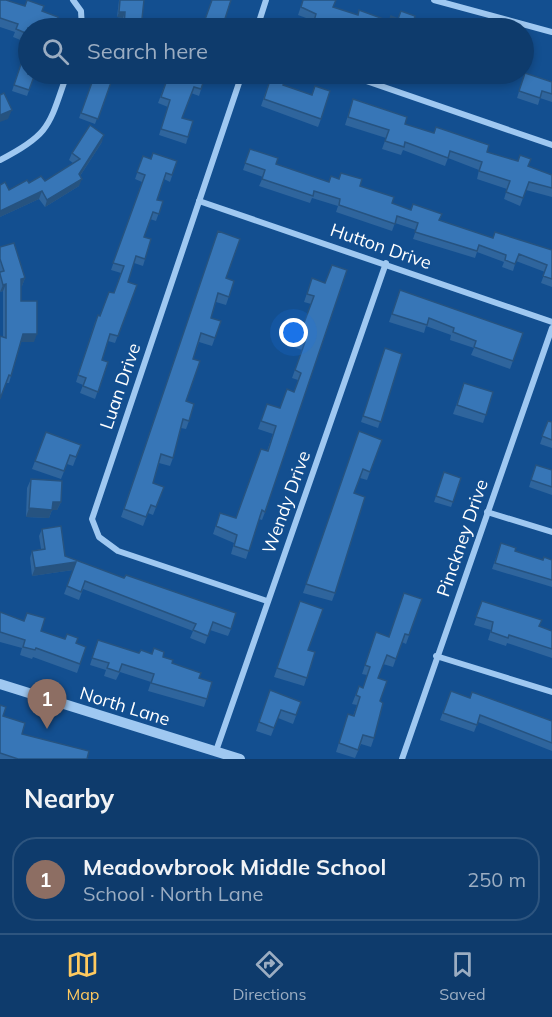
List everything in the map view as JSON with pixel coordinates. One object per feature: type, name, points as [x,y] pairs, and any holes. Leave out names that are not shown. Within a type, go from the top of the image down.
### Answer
[{"type":"street","points":[[73,0],[81,12],[81,18]]},
{"type":"street","points":[[261,18],[267,0]]},
{"type":"street","points":[[434,0],[498,18]]},
{"type":"street","points":[[534,28],[552,33]]},
{"type":"street","points":[[0,160],[25,147],[49,125],[63,84]]},
{"type":"street","name":"Luan Drive","points":[[239,84],[92,519],[99,537],[118,551],[267,601]]},
{"type":"street","points":[[375,84],[552,145]]},
{"type":"street","name":"Hutton Drive","points":[[199,201],[552,322]]},
{"type":"street","name":"Wendy Drive","points":[[216,752],[386,264]]},
{"type":"street","name":"Pinckney Drive","points":[[402,759],[552,328]]},
{"type":"street","points":[[487,512],[552,532]]},
{"type":"street","points":[[436,656],[552,693]]},
{"type":"street","name":"North Lane","points":[[0,684],[240,759]]},
{"type":"building","points":[[0,0],[25,6],[27,0],[44,6],[42,11],[58,17],[18,18],[18,24],[0,18]]},
{"type":"building","points":[[120,0],[144,0],[142,18],[125,18],[125,12],[119,12]]},
{"type":"building","points":[[212,0],[231,0],[225,18],[206,18]]},
{"type":"building","points":[[303,0],[336,0],[333,7],[358,15],[359,10],[381,18],[315,18],[316,14],[301,7]]},
{"type":"building","points":[[401,11],[415,16],[414,18],[398,18]]},
{"type":"building","points":[[18,73],[18,84],[31,84],[29,90],[14,85]]},
{"type":"building","points":[[534,76],[552,82],[552,94],[542,91],[540,98],[519,91],[521,84],[534,84]]},
{"type":"building","points":[[91,84],[110,84],[98,119],[81,113]]},
{"type":"building","points":[[166,84],[203,84],[201,89],[194,87],[182,118],[193,121],[188,137],[161,129],[170,100],[161,97]]},
{"type":"building","points":[[269,84],[283,84],[312,95],[315,86],[330,91],[321,119],[264,99]]},
{"type":"building","points":[[4,93],[12,110],[0,115],[0,95]]},
{"type":"building","points":[[353,99],[407,117],[405,124],[434,133],[436,127],[489,145],[487,152],[518,161],[520,155],[531,159],[528,166],[552,175],[552,188],[529,182],[523,198],[506,192],[510,181],[479,171],[482,162],[450,151],[448,158],[405,142],[404,147],[385,141],[389,130],[348,117]]},
{"type":"building","points":[[90,125],[104,135],[79,174],[82,179],[47,200],[42,191],[0,211],[0,185],[5,182],[9,190],[27,180],[29,183],[41,176],[45,181],[80,159],[72,153]]},
{"type":"building","points":[[250,149],[278,158],[276,164],[329,182],[331,176],[339,179],[341,173],[362,179],[360,186],[394,197],[392,203],[411,210],[413,204],[442,214],[439,220],[493,238],[495,232],[552,250],[552,279],[543,276],[547,265],[519,254],[515,264],[505,260],[506,255],[479,245],[477,251],[415,232],[418,223],[397,216],[395,224],[339,205],[340,199],[314,191],[313,196],[262,179],[265,170],[245,163]]},
{"type":"building","points":[[153,153],[177,161],[172,175],[166,173],[157,200],[163,201],[159,214],[153,212],[144,237],[151,239],[145,259],[136,256],[128,282],[137,285],[118,336],[110,334],[102,360],[108,362],[98,392],[83,386],[86,378],[78,375],[98,315],[100,316],[109,292],[114,293],[124,266],[113,263],[145,175],[137,172],[143,156],[151,159]]},
{"type":"building","points":[[218,231],[240,239],[226,278],[234,281],[229,297],[218,293],[211,318],[221,321],[215,338],[201,333],[193,359],[200,361],[186,401],[194,404],[189,421],[183,419],[173,458],[161,454],[153,483],[164,487],[156,507],[151,505],[146,517],[124,509]]},
{"type":"building","points":[[14,243],[25,278],[21,279],[21,301],[37,301],[37,334],[23,334],[11,376],[9,375],[0,399],[0,336],[6,338],[6,284],[3,285],[0,274],[4,271],[0,259],[0,247]]},
{"type":"building","points":[[332,265],[347,270],[265,512],[262,510],[249,551],[234,546],[237,535],[216,526],[220,513],[236,518],[261,449],[268,451],[276,426],[261,421],[267,404],[280,408],[287,389],[294,392],[301,373],[295,370],[305,342],[293,338],[299,322],[304,323],[314,296],[307,294],[312,278],[325,283]]},
{"type":"building","points":[[400,290],[523,333],[513,361],[474,347],[476,341],[453,332],[454,328],[429,318],[427,325],[392,314]]},
{"type":"building","points":[[385,348],[402,354],[381,422],[363,416]]},
{"type":"building","points":[[464,383],[493,392],[486,415],[457,405]]},
{"type":"building","points":[[548,421],[552,422],[552,440],[542,436]]},
{"type":"building","points":[[359,431],[382,440],[370,472],[363,469],[354,493],[365,497],[335,593],[306,584]]},
{"type":"building","points":[[46,432],[81,445],[76,457],[70,455],[64,471],[35,461]]},
{"type":"building","points":[[536,465],[552,470],[552,487],[531,480]]},
{"type":"building","points":[[444,472],[461,478],[453,502],[436,496]]},
{"type":"building","points":[[31,479],[62,481],[61,502],[53,502],[52,510],[29,508]]},
{"type":"building","points":[[61,526],[65,556],[124,578],[126,575],[236,613],[231,629],[213,622],[208,636],[193,630],[196,624],[85,581],[81,592],[67,586],[76,562],[35,568],[32,551],[45,549],[42,529]]},
{"type":"building","points":[[501,543],[516,548],[515,551],[543,560],[544,557],[552,560],[552,580],[495,563]]},
{"type":"building","points":[[404,593],[422,599],[409,635],[405,634],[396,659],[387,655],[378,678],[387,681],[380,701],[383,703],[374,738],[363,735],[358,750],[339,743],[348,714],[354,716],[360,697],[356,695],[359,686],[363,688],[370,667],[365,665],[376,632],[389,637]]},
{"type":"building","points":[[300,601],[323,609],[308,650],[315,652],[307,678],[277,668]]},
{"type":"building","points":[[482,601],[542,620],[539,626],[552,631],[552,649],[509,635],[508,638],[491,632],[493,622],[476,617]]},
{"type":"building","points":[[0,612],[24,621],[27,613],[45,618],[41,631],[65,639],[67,634],[78,638],[76,643],[86,647],[80,664],[36,648],[35,650],[23,647],[25,640],[0,632]]},
{"type":"building","points":[[98,640],[139,653],[141,650],[152,654],[154,648],[164,652],[163,657],[173,660],[172,663],[201,673],[199,678],[212,682],[207,699],[151,683],[154,674],[122,664],[119,672],[107,668],[109,663],[92,658]]},
{"type":"building","points":[[270,690],[301,702],[296,715],[281,710],[274,728],[259,722]]},
{"type":"building","points":[[451,691],[470,698],[472,692],[552,721],[552,743],[480,715],[477,725],[443,713]]},
{"type":"building","points":[[0,705],[6,707],[3,716],[25,723],[22,734],[89,751],[87,759],[18,759],[0,753]]},
{"type":"place","name":"Meadowbrook Middle School","points":[[47,729]]}]
